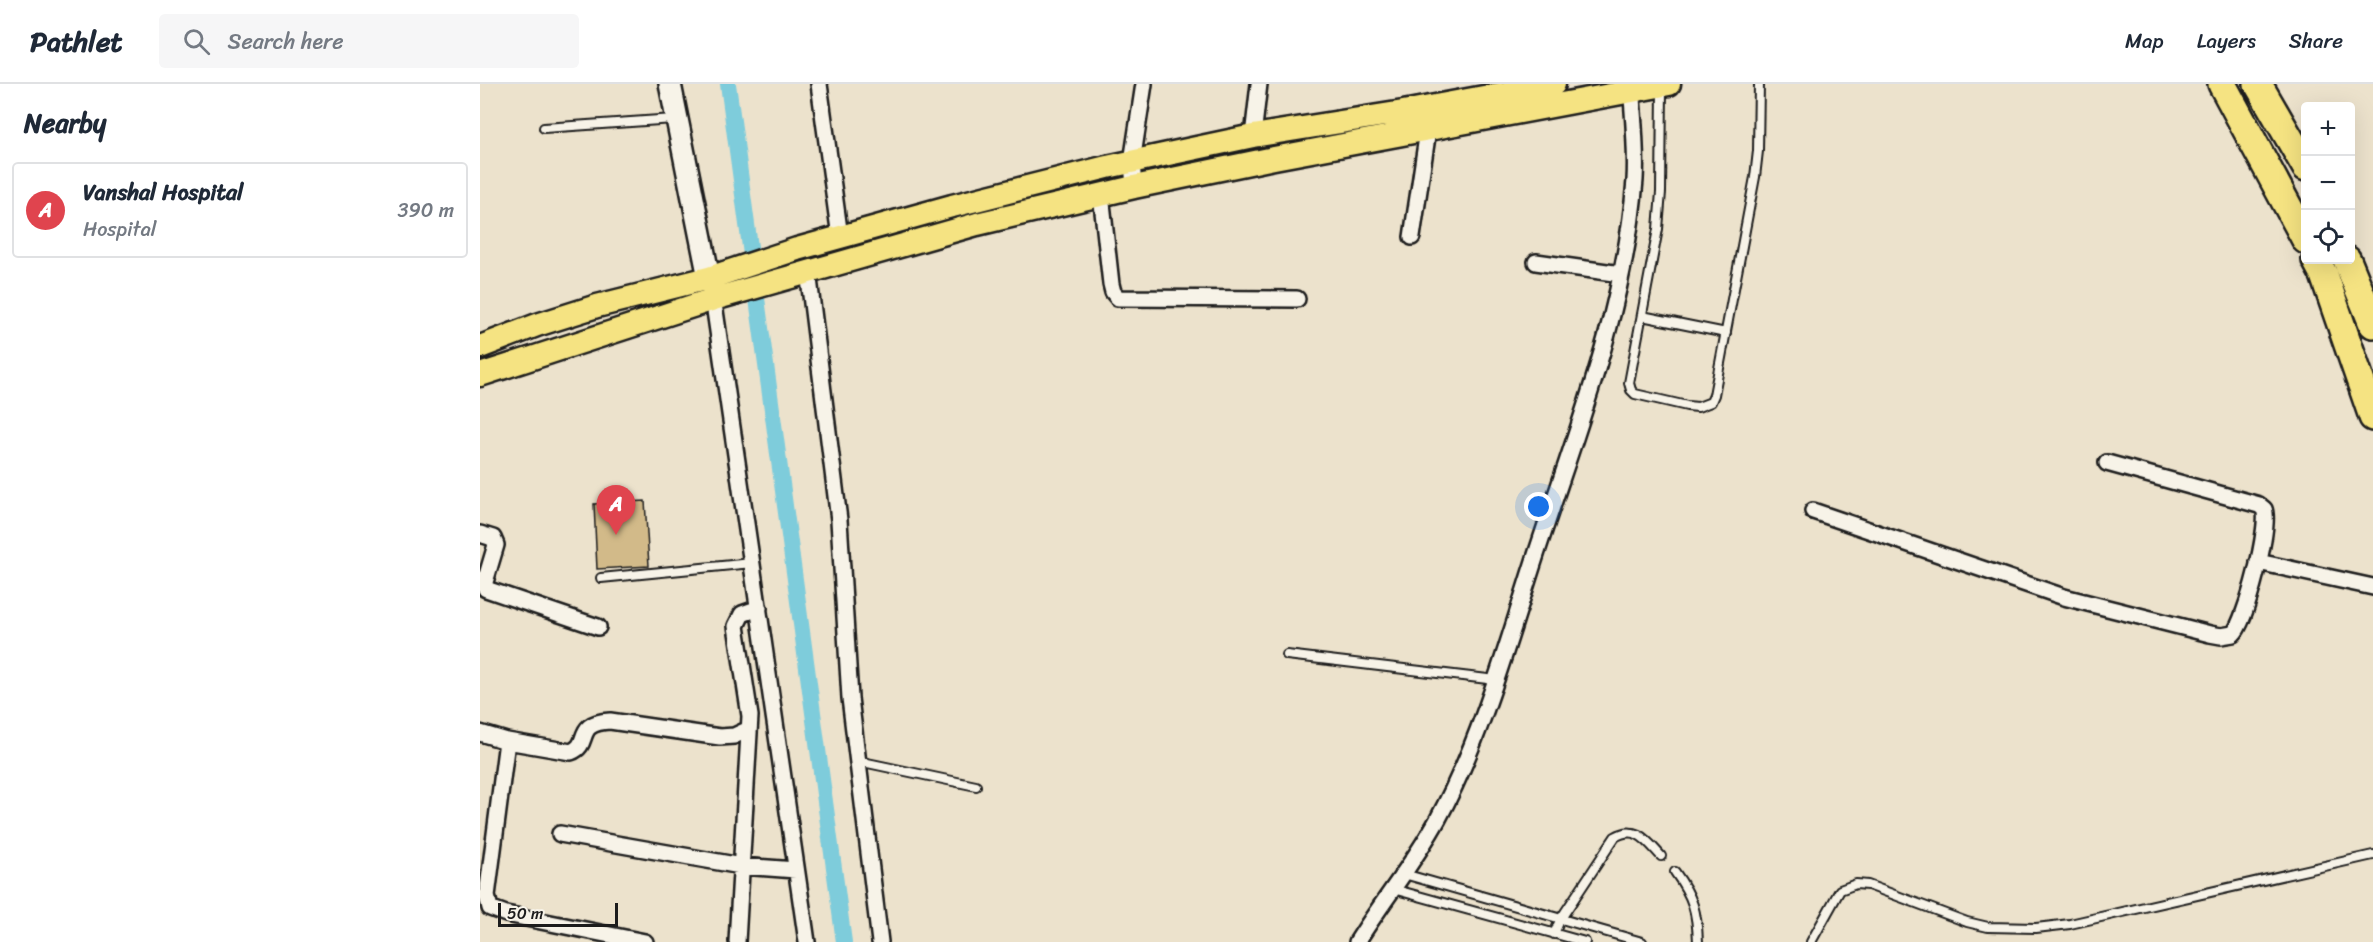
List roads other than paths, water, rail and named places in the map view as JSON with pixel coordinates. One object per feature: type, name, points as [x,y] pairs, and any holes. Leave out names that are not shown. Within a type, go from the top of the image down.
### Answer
[{"type":"highway","points":[[2222,84],[2301,231]]},
{"type":"highway","points":[[2258,84],[2301,158]]},
{"type":"highway","points":[[2318,264],[2324,275],[2373,417]]},
{"type":"highway","points":[[2349,264],[2373,324]]},
{"type":"main road","points":[[480,375],[722,285],[797,249],[952,206],[1132,162],[1252,136],[1476,95],[1554,84]]},
{"type":"main road","points":[[480,347],[537,325],[597,306],[805,272],[977,224],[1134,186],[1428,130],[1631,87],[1665,85]]},
{"type":"street","points":[[670,84],[722,285],[752,563],[807,942]]},
{"type":"street","points":[[819,84],[840,237]]},
{"type":"street","points":[[1134,186],[1132,162],[1144,84]]},
{"type":"street","points":[[1252,136],[1258,84]]},
{"type":"street","points":[[1357,942],[1404,874],[1438,818],[1488,703],[1609,330],[1627,246],[1635,178],[1631,87]]},
{"type":"street","points":[[1412,237],[1428,130]]},
{"type":"street","points":[[1101,195],[1111,284],[1118,298],[1298,298]]},
{"type":"street","points":[[1536,262],[1621,274]]},
{"type":"street","points":[[805,272],[839,520],[856,761],[880,942]]},
{"type":"street","points":[[1813,512],[2064,597],[2221,636],[2233,634],[2241,623],[2258,562],[2267,518],[2264,508],[2107,463]]},
{"type":"street","points":[[480,534],[493,538],[496,545],[485,582],[486,589],[598,627]]},
{"type":"street","points":[[2258,562],[2373,587]]},
{"type":"street","points":[[737,942],[750,710],[736,626],[742,615],[759,608]]},
{"type":"street","points":[[480,733],[507,741],[571,752],[580,746],[587,728],[592,723],[600,721],[720,737],[734,736],[749,729]]},
{"type":"street","points":[[507,741],[487,896],[490,908],[506,914],[645,942]]},
{"type":"street","points":[[560,834],[741,866],[796,870]]},
{"type":"lane","points":[[1665,85],[1660,201],[1653,261],[1629,376],[1631,390],[1635,394],[1698,407],[1711,402],[1714,395],[1726,333],[1755,177],[1758,151],[1759,84]]},
{"type":"lane","points":[[544,128],[678,119]]},
{"type":"lane","points":[[1642,316],[1726,333]]},
{"type":"lane","points":[[601,578],[752,563]]},
{"type":"lane","points":[[1287,655],[1496,680]]},
{"type":"lane","points":[[856,761],[976,786]]},
{"type":"lane","points":[[1554,934],[1560,920],[1615,837],[1627,831],[1636,832],[1642,835],[1661,856]]},
{"type":"lane","points":[[1811,942],[1840,890],[1856,885],[1882,890],[1967,922],[1988,927],[2036,928],[2070,924],[2373,855]]},
{"type":"lane","points":[[1675,872],[1693,900],[1698,942]]},
{"type":"lane","points":[[1404,874],[1641,942]]},
{"type":"lane","points":[[1392,889],[1585,942]]},
{"type":"waterway","points":[[728,84],[844,942]]},
{"type":"place","name":"Vanshal Hospital","points":[[616,535]]}]
